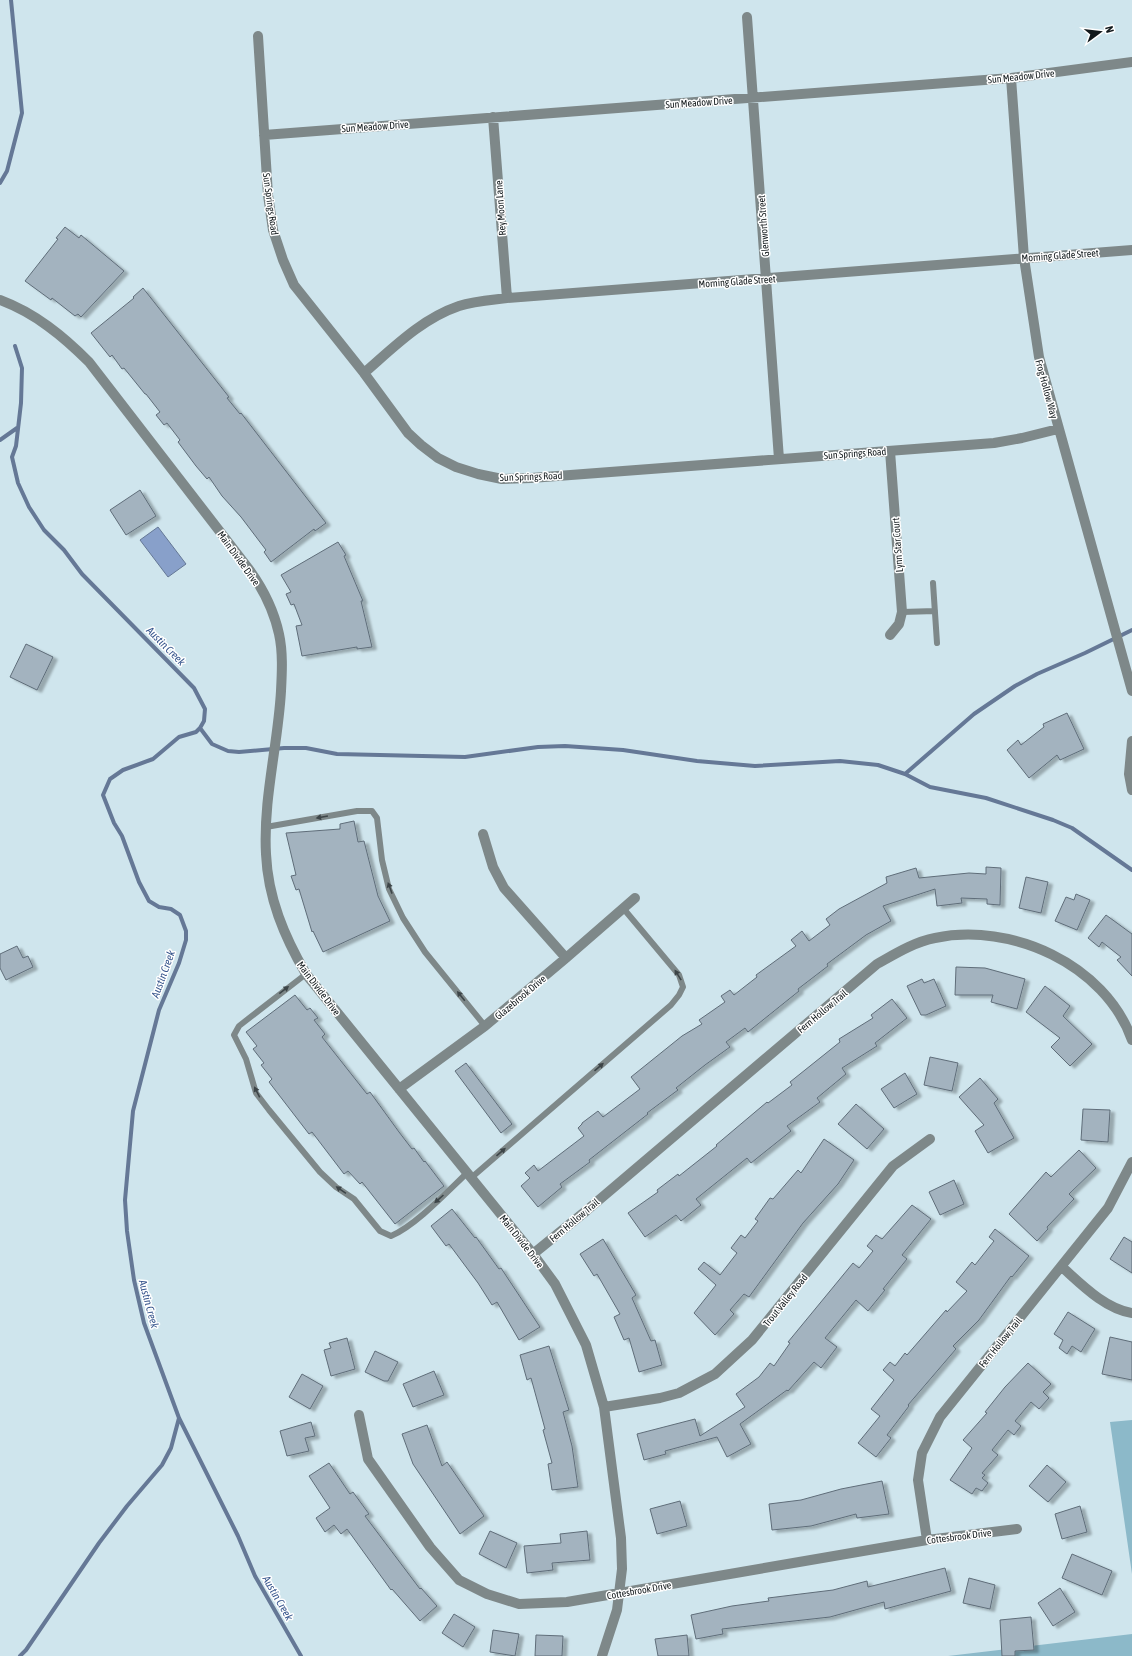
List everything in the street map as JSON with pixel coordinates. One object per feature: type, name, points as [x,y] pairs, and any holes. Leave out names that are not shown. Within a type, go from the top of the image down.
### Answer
[{"type":"street","name":"Glenworth Street","points":[[747,17],[779,459]]},
{"type":"street","name":"Sun Springs Road","points":[[258,36],[268,195],[273,230],[283,260],[294,285],[364,373],[408,433],[438,458],[456,467],[478,474],[502,479],[531,478],[994,443],[1058,429]]},
{"type":"street","name":"Sun Meadow Drive","points":[[264,135],[1011,78],[1132,62]]},
{"type":"street","name":"Frog Hollow Way","points":[[1011,78],[1024,258],[1038,358],[1132,691]]},
{"type":"street","name":"Rey Moon Lane","points":[[493,118],[507,298]]},
{"type":"street","name":"Morning Glade Street","points":[[364,373],[412,331],[434,317],[458,306],[477,302],[507,298],[1132,250]]},
{"type":"street","name":"Main Divide Drive","points":[[0,300],[20,308],[59,334],[89,362],[257,580],[269,605],[279,633],[283,667],[280,714],[266,814],[266,854],[270,891],[290,945],[306,974],[533,1254],[555,1284],[586,1345],[604,1408],[621,1538],[622,1569],[620,1593],[617,1610],[602,1656]]},
{"type":"street","name":"Lynn Star Court","points":[[890,451],[902,612],[899,624],[890,635]]},
{"type":"street","points":[[1132,741],[1129,774],[1132,790]]},
{"type":"street","points":[[483,834],[493,866],[504,888],[566,958]]},
{"type":"street","name":"Glazebrook Drive","points":[[399,1089],[485,1026],[635,898]]},
{"type":"street","name":"Fern Hollow Trail","points":[[533,1254],[586,1211],[877,964],[904,949],[934,938],[973,935],[1008,939],[1038,949],[1076,967],[1108,997],[1127,1026],[1132,1040]]},
{"type":"street","name":"Trout Valley Road","points":[[604,1408],[680,1393],[715,1374],[752,1340],[892,1166],[930,1139]]},
{"type":"street","name":"Fern Hollow Trail","points":[[927,1540],[918,1480],[922,1453],[940,1417],[1108,1208],[1132,1162]]},
{"type":"street","points":[[1062,1267],[1100,1300],[1125,1312],[1132,1312]]},
{"type":"street","name":"Cottesbrook Drive","points":[[359,1415],[368,1459],[430,1547],[459,1580],[487,1594],[519,1604],[567,1602],[927,1540],[1017,1529]]},
{"type":"lane","points":[[933,583],[937,643]]},
{"type":"lane","points":[[902,612],[935,611]]},
{"type":"lane","points":[[266,827],[357,811],[372,811],[377,818],[382,860],[389,889],[403,918],[426,952],[485,1026]]},
{"type":"lane","points":[[306,974],[239,1026],[234,1035],[246,1059],[256,1093],[320,1172],[336,1187],[354,1199],[380,1231],[391,1236],[401,1232],[469,1176],[671,1005],[679,995],[683,987],[679,975],[623,908]]},
{"type":"shaded area","points":[[158,527],[186,564],[168,577],[140,540]]},
{"type":"shaded area","points":[[1132,1420],[1132,1574],[1110,1422]]},
{"type":"shaded area","points":[[1132,1634],[1132,1656],[948,1656]]},
{"type":"building","points":[[65,227],[79,238],[81,235],[124,271],[81,317],[78,314],[75,316],[52,298],[51,300],[25,281],[58,239],[56,238]]},
{"type":"building","points":[[143,288],[229,397],[227,398],[240,414],[241,413],[326,523],[315,531],[314,529],[271,562],[264,552],[266,550],[241,517],[222,496],[209,477],[207,479],[196,466],[178,442],[180,440],[167,423],[164,425],[156,415],[160,412],[146,394],[124,368],[122,369],[112,355],[110,357],[91,333],[134,298],[133,297]]},
{"type":"building","points":[[140,490],[156,516],[126,535],[110,510]]},
{"type":"building","points":[[338,542],[346,555],[344,556],[363,601],[361,601],[372,647],[357,649],[357,647],[302,656],[296,626],[302,625],[294,604],[291,605],[286,594],[291,592],[281,575]]},
{"type":"building","points":[[26,644],[53,657],[37,690],[10,677]]},
{"type":"building","points":[[1067,713],[1084,749],[1060,760],[1057,755],[1029,778],[1007,750],[1018,740],[1021,745],[1044,727],[1043,724]]},
{"type":"building","points":[[354,821],[358,842],[364,841],[378,896],[390,921],[323,952],[313,931],[312,932],[299,889],[296,890],[291,876],[296,875],[286,833],[340,829],[340,824]]},
{"type":"building","points":[[986,867],[1001,868],[1000,905],[987,904],[987,899],[961,898],[962,903],[937,906],[935,889],[883,906],[891,921],[866,935],[827,964],[828,966],[798,989],[799,991],[748,1032],[745,1028],[726,1042],[730,1047],[676,1088],[678,1090],[589,1160],[590,1162],[560,1184],[562,1187],[538,1207],[521,1186],[530,1178],[525,1173],[534,1165],[538,1171],[584,1136],[578,1128],[582,1123],[598,1111],[603,1117],[640,1089],[631,1077],[682,1036],[702,1024],[699,1020],[725,1002],[721,996],[730,990],[734,995],[757,977],[756,975],[796,946],[791,940],[802,931],[809,941],[830,925],[826,919],[839,909],[887,883],[886,877],[916,868],[919,878],[969,873],[986,874]]},
{"type":"building","points":[[1026,877],[1048,882],[1041,913],[1019,908]]},
{"type":"building","points":[[1076,894],[1090,900],[1077,930],[1055,921],[1066,897],[1074,900]]},
{"type":"building","points":[[1106,915],[1132,934],[1132,976],[1117,960],[1121,957],[1102,942],[1099,947],[1088,938]]},
{"type":"building","points":[[17,946],[23,958],[28,956],[33,967],[6,980],[0,968],[0,954]]},
{"type":"building","points":[[956,967],[985,968],[1025,979],[1017,1009],[991,1002],[993,995],[955,995]]},
{"type":"building","points":[[922,979],[924,983],[934,979],[946,1006],[926,1015],[921,1015],[907,986]]},
{"type":"building","points":[[1045,986],[1070,1006],[1063,1016],[1092,1044],[1070,1066],[1051,1047],[1060,1038],[1026,1012]]},
{"type":"building","points":[[295,995],[307,1010],[310,1008],[318,1018],[314,1020],[325,1034],[322,1037],[367,1094],[370,1092],[412,1149],[414,1148],[444,1186],[395,1224],[362,1182],[360,1184],[348,1171],[344,1174],[312,1132],[309,1134],[269,1082],[272,1079],[261,1065],[264,1063],[253,1049],[257,1046],[246,1032]]},
{"type":"building","points":[[892,999],[907,1018],[875,1043],[877,1046],[842,1068],[846,1074],[817,1098],[820,1102],[787,1126],[791,1131],[751,1163],[747,1158],[696,1199],[701,1205],[681,1221],[676,1215],[645,1237],[628,1213],[658,1192],[657,1190],[678,1174],[679,1176],[717,1146],[716,1145],[767,1102],[768,1103],[792,1085],[790,1082],[840,1042],[839,1039],[873,1018],[871,1015]]},
{"type":"building","points":[[930,1057],[958,1063],[952,1091],[924,1085]]},
{"type":"building","points":[[466,1063],[512,1124],[501,1133],[455,1071]]},
{"type":"building","points":[[905,1073],[917,1094],[894,1108],[881,1089]]},
{"type":"building","points":[[980,1078],[998,1099],[994,1103],[1014,1138],[988,1153],[975,1131],[984,1125],[959,1097]]},
{"type":"building","points":[[856,1104],[884,1129],[867,1149],[838,1124]]},
{"type":"building","points":[[1083,1109],[1110,1110],[1108,1142],[1081,1140]]},
{"type":"building","points":[[824,1139],[854,1160],[838,1184],[803,1223],[749,1297],[744,1294],[730,1310],[734,1314],[715,1335],[694,1313],[716,1285],[698,1269],[704,1262],[720,1275],[737,1253],[731,1248],[741,1235],[745,1238],[758,1221],[755,1219],[770,1198],[773,1199],[798,1170],[801,1173]]},
{"type":"building","points":[[1079,1150],[1096,1168],[1069,1194],[1074,1199],[1047,1227],[1048,1229],[1037,1241],[1009,1214],[1046,1172],[1051,1177]]},
{"type":"building","points":[[954,1180],[964,1204],[940,1215],[929,1192]]},
{"type":"building","points":[[912,1205],[931,1219],[902,1255],[907,1259],[883,1289],[885,1290],[868,1311],[856,1300],[825,1338],[837,1347],[821,1368],[814,1362],[788,1391],[787,1390],[740,1424],[751,1444],[727,1457],[717,1437],[665,1451],[666,1454],[644,1460],[637,1434],[695,1419],[700,1436],[745,1407],[736,1394],[759,1377],[770,1363],[774,1366],[790,1343],[788,1342],[853,1263],[859,1268],[873,1251],[867,1246],[876,1235],[882,1239]]},
{"type":"building","points":[[452,1209],[475,1238],[476,1237],[499,1269],[501,1268],[540,1327],[519,1340],[497,1302],[492,1305],[478,1283],[449,1244],[446,1246],[431,1226]]},
{"type":"building","points":[[995,1229],[1029,1256],[1012,1277],[1011,1276],[979,1320],[953,1346],[956,1349],[908,1405],[909,1406],[887,1435],[891,1438],[876,1457],[858,1443],[880,1416],[871,1409],[894,1380],[883,1370],[890,1362],[895,1366],[905,1353],[907,1355],[946,1310],[947,1312],[967,1291],[956,1282],[972,1262],[975,1265],[994,1241],[989,1237]]},
{"type":"building","points":[[1124,1237],[1132,1242],[1132,1273],[1110,1259]]},
{"type":"building","points":[[603,1239],[636,1295],[632,1298],[651,1341],[655,1340],[662,1365],[639,1372],[629,1338],[624,1340],[614,1317],[620,1314],[597,1274],[594,1276],[580,1254]]},
{"type":"building","points":[[1068,1312],[1095,1329],[1081,1352],[1072,1346],[1067,1354],[1059,1348],[1063,1340],[1054,1334]]},
{"type":"building","points":[[1110,1337],[1132,1342],[1132,1380],[1102,1374]]},
{"type":"building","points":[[347,1338],[355,1369],[331,1376],[324,1350],[331,1348],[329,1343]]},
{"type":"building","points":[[549,1346],[569,1410],[563,1412],[572,1446],[578,1487],[552,1490],[548,1464],[552,1463],[543,1430],[545,1429],[531,1378],[527,1380],[520,1355]]},
{"type":"building","points":[[375,1351],[398,1362],[388,1381],[384,1381],[365,1372]]},
{"type":"building","points":[[1028,1363],[1051,1384],[1043,1392],[1049,1398],[1039,1409],[1031,1402],[1015,1421],[1021,1426],[1014,1435],[1008,1430],[992,1450],[998,1455],[982,1473],[985,1475],[982,1478],[988,1483],[982,1491],[976,1488],[972,1494],[950,1480],[972,1448],[963,1440],[987,1413],[985,1412],[1005,1387]]},
{"type":"building","points":[[434,1371],[444,1395],[413,1407],[403,1384]]},
{"type":"building","points":[[302,1374],[323,1386],[310,1409],[289,1397]]},
{"type":"building","points":[[311,1422],[315,1436],[305,1438],[309,1451],[287,1456],[280,1431]]},
{"type":"building","points":[[427,1425],[442,1466],[447,1462],[484,1516],[460,1534],[413,1464],[402,1434]]},
{"type":"building","points":[[329,1463],[350,1494],[353,1492],[369,1514],[365,1516],[420,1589],[421,1588],[437,1606],[420,1621],[392,1589],[391,1590],[347,1529],[341,1534],[334,1525],[325,1532],[316,1518],[330,1508],[309,1476]]},
{"type":"building","points":[[1047,1465],[1066,1482],[1048,1502],[1029,1486]]},
{"type":"building","points":[[882,1481],[889,1514],[857,1518],[856,1514],[811,1526],[772,1530],[769,1504],[801,1500],[841,1489]]},
{"type":"building","points":[[680,1501],[687,1526],[657,1534],[650,1509]]},
{"type":"building","points":[[1080,1506],[1087,1532],[1062,1539],[1055,1514]]},
{"type":"building","points":[[490,1531],[517,1543],[506,1568],[479,1554]]},
{"type":"building","points":[[587,1531],[590,1560],[552,1563],[553,1570],[527,1573],[524,1546],[561,1543],[560,1534]]},
{"type":"building","points":[[1072,1554],[1112,1571],[1102,1595],[1062,1578]]},
{"type":"building","points":[[945,1568],[951,1591],[885,1609],[884,1602],[830,1617],[722,1629],[723,1634],[696,1639],[691,1615],[732,1606],[769,1601],[768,1598],[833,1590],[867,1581],[868,1587]]},
{"type":"building","points":[[969,1578],[995,1585],[990,1609],[963,1603]]},
{"type":"building","points":[[1060,1588],[1075,1612],[1053,1626],[1038,1603]]},
{"type":"building","points":[[454,1614],[475,1627],[463,1647],[442,1633]]},
{"type":"building","points":[[1031,1617],[1034,1650],[1015,1651],[1015,1656],[1002,1656],[1000,1620]]},
{"type":"building","points":[[493,1630],[519,1634],[515,1656],[490,1652]]},
{"type":"building","points":[[536,1635],[563,1636],[562,1656],[535,1656]]},
{"type":"building","points":[[687,1635],[689,1656],[658,1656],[655,1639]]},
{"type":"waterway","name":"Austin Creek","points":[[0,183],[7,171],[22,113],[11,0]]},
{"type":"waterway","name":"Austin Creek","points":[[15,346],[22,368],[21,403],[16,446],[12,457],[18,483],[29,507],[44,530],[64,550],[82,574],[194,688],[205,709],[204,721],[196,732],[179,737],[153,759],[123,770],[110,779],[103,795],[114,823],[122,836],[139,882],[149,901],[159,907],[171,909],[180,915],[186,931],[186,940],[179,963],[159,1010],[133,1111],[125,1200],[127,1231],[134,1280],[144,1323],[179,1418],[238,1536],[255,1576],[301,1656]]},
{"type":"waterway","points":[[0,440],[17,428]]},
{"type":"waterway","points":[[905,774],[974,714],[1015,686],[1037,674],[1132,630]]},
{"type":"waterway","points":[[200,728],[212,744],[228,751],[239,752],[284,748],[306,748],[337,754],[465,757],[538,747],[565,746],[623,750],[697,761],[755,766],[840,761],[878,765],[905,774],[930,787],[986,798],[1053,820],[1072,828],[1132,870]]},
{"type":"waterway","points":[[20,1656],[26,1650],[99,1543],[127,1506],[162,1465],[171,1448],[179,1418]]}]
